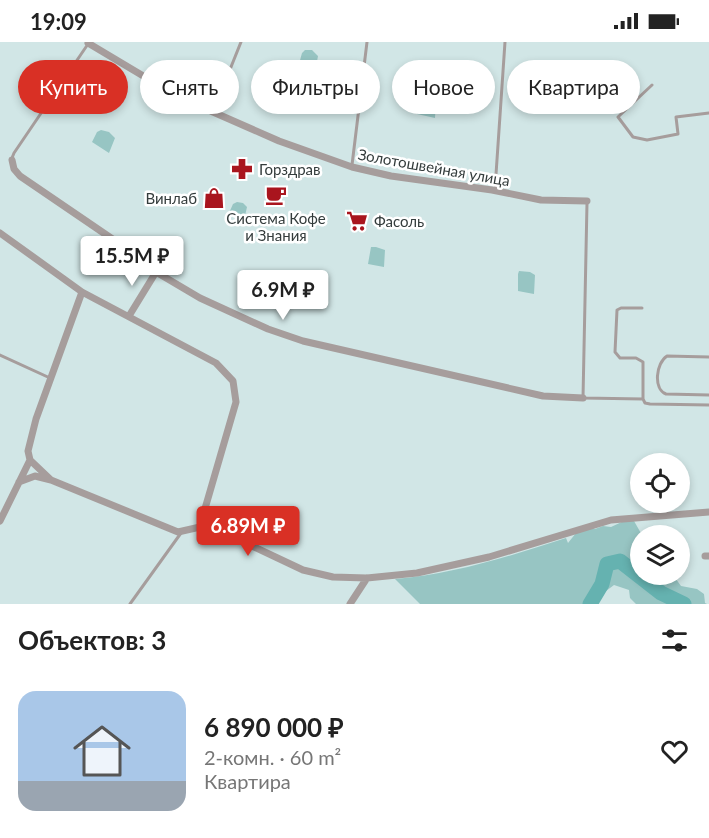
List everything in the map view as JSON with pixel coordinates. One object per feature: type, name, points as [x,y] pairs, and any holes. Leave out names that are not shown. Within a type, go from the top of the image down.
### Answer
[{"type":"street","name":"Золотошвейная улица","points":[[89,43],[140,73]]},
{"type":"street","name":"Золотошвейная улица","points":[[217,114],[280,142],[352,167],[421,181],[495,191],[546,201],[587,201]]},
{"type":"street","points":[[12,160],[14,169],[20,176],[133,253],[156,272],[208,302],[268,329],[303,341],[543,396],[583,398]]},
{"type":"street","points":[[0,234],[82,292],[216,363],[234,381],[236,402],[200,527],[181,533],[51,480],[35,476],[19,482]]},
{"type":"street","points":[[129,316],[156,272]]},
{"type":"street","points":[[51,480],[30,460],[28,451],[31,435],[82,292]]},
{"type":"street","points":[[0,521],[30,460]]},
{"type":"street","points":[[204,512],[216,528],[303,570],[333,577],[366,578],[417,573],[489,557],[611,520],[709,512]]},
{"type":"street","points":[[350,604],[366,578]]},
{"type":"lane","points":[[234,60],[241,42]]},
{"type":"lane","points":[[352,167],[367,42]]},
{"type":"lane","points":[[495,191],[505,42]]},
{"type":"lane","points":[[12,160],[14,153],[89,43]]},
{"type":"lane","points":[[652,85],[618,117],[633,136],[647,141],[678,134],[676,117],[709,113]]},
{"type":"lane","points":[[587,201],[583,398],[643,399]]},
{"type":"lane","points":[[642,308],[616,310],[615,352],[620,358],[636,358],[643,362],[643,399],[645,403],[709,405]]},
{"type":"lane","points":[[0,355],[51,378]]},
{"type":"lane","points":[[709,357],[667,356],[662,358],[659,366],[658,388],[666,394],[709,395]]},
{"type":"lane","points":[[130,604],[181,533]]},
{"type":"shaded area","points":[[305,50],[312,50],[318,56],[317,60],[300,60]]},
{"type":"shaded area","points":[[417,114],[435,114],[435,118]]},
{"type":"shaded area","points":[[101,130],[109,132],[115,138],[109,153],[92,142],[97,132]]},
{"type":"shaded area","points":[[237,202],[247,207],[244,220],[229,213],[233,204]]},
{"type":"shaded area","points":[[371,247],[385,250],[384,267],[368,264]]},
{"type":"shaded area","points":[[519,271],[535,275],[534,294],[518,291]]},
{"type":"shaded area","points":[[626,520],[634,521],[636,525],[630,525],[630,585],[680,585],[697,589],[704,594],[707,604],[636,604],[630,598],[629,590],[614,585],[602,594],[598,604],[420,604],[395,579],[461,569],[566,538],[568,543],[576,533],[588,526],[595,529],[603,526],[611,527]]},
{"type":"waterway","points":[[590,604],[602,584],[607,564],[620,561],[661,593],[684,604]]},
{"type":"place","name":"Горздрав","points":[[242,169]]},
{"type":"place","name":"Система Кофе и Знания","points":[[276,195]]},
{"type":"place","name":"Винлаб","points":[[214,198]]},
{"type":"place","name":"Фасоль","points":[[357,221]]}]
